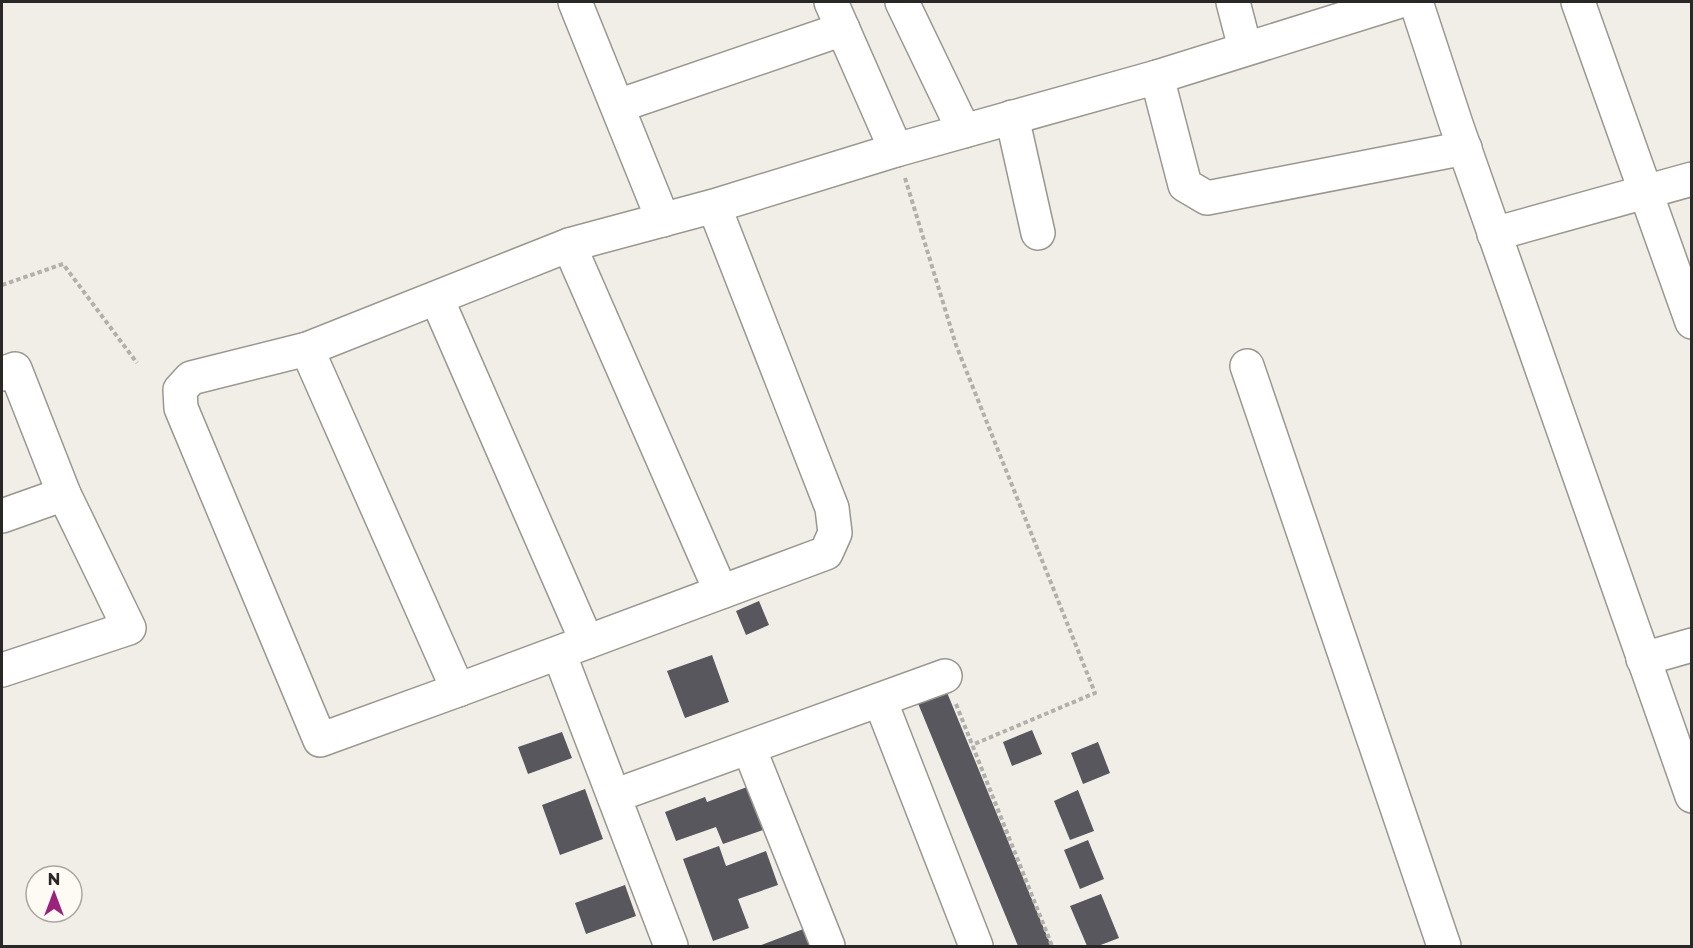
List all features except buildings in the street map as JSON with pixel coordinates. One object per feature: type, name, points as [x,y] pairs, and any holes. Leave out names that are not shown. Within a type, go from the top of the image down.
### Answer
[{"type":"street","points":[[575,2],[663,220]]},
{"type":"street","points":[[902,2],[964,130]]},
{"type":"street","points":[[1233,2],[1245,48]]},
{"type":"street","points":[[714,206],[832,508],[835,533],[825,553],[321,740],[182,408],[180,390],[191,378],[307,349],[569,245],[714,206],[964,130],[1157,77],[1397,2]]},
{"type":"street","points":[[1416,2],[1494,234],[1692,796]]},
{"type":"street","points":[[1578,2],[1691,318]]},
{"type":"street","points":[[618,106],[837,15],[896,150]]},
{"type":"street","points":[[1157,77],[1185,185],[1207,198],[1465,148]]},
{"type":"street","points":[[1012,117],[1038,233]]},
{"type":"street","points":[[1494,234],[1692,179]]},
{"type":"street","points":[[569,245],[721,592]]},
{"type":"street","points":[[437,298],[573,647],[614,796],[671,946]]},
{"type":"street","points":[[307,349],[458,690]]},
{"type":"street","points":[[1246,366],[1444,946]]},
{"type":"street","points":[[2,374],[15,369],[64,494],[129,628],[2,670]]},
{"type":"street","points":[[2,516],[64,494]]},
{"type":"street","points":[[1644,659],[1692,645]]},
{"type":"street","points":[[614,796],[945,676]]},
{"type":"street","points":[[880,700],[976,946]]},
{"type":"street","points":[[749,748],[828,946]]},
{"type":"path","points":[[896,150],[956,345],[1095,693],[972,745]]},
{"type":"path","points":[[2,285],[63,264],[137,363]]},
{"type":"path","points":[[945,676],[1052,946]]}]
